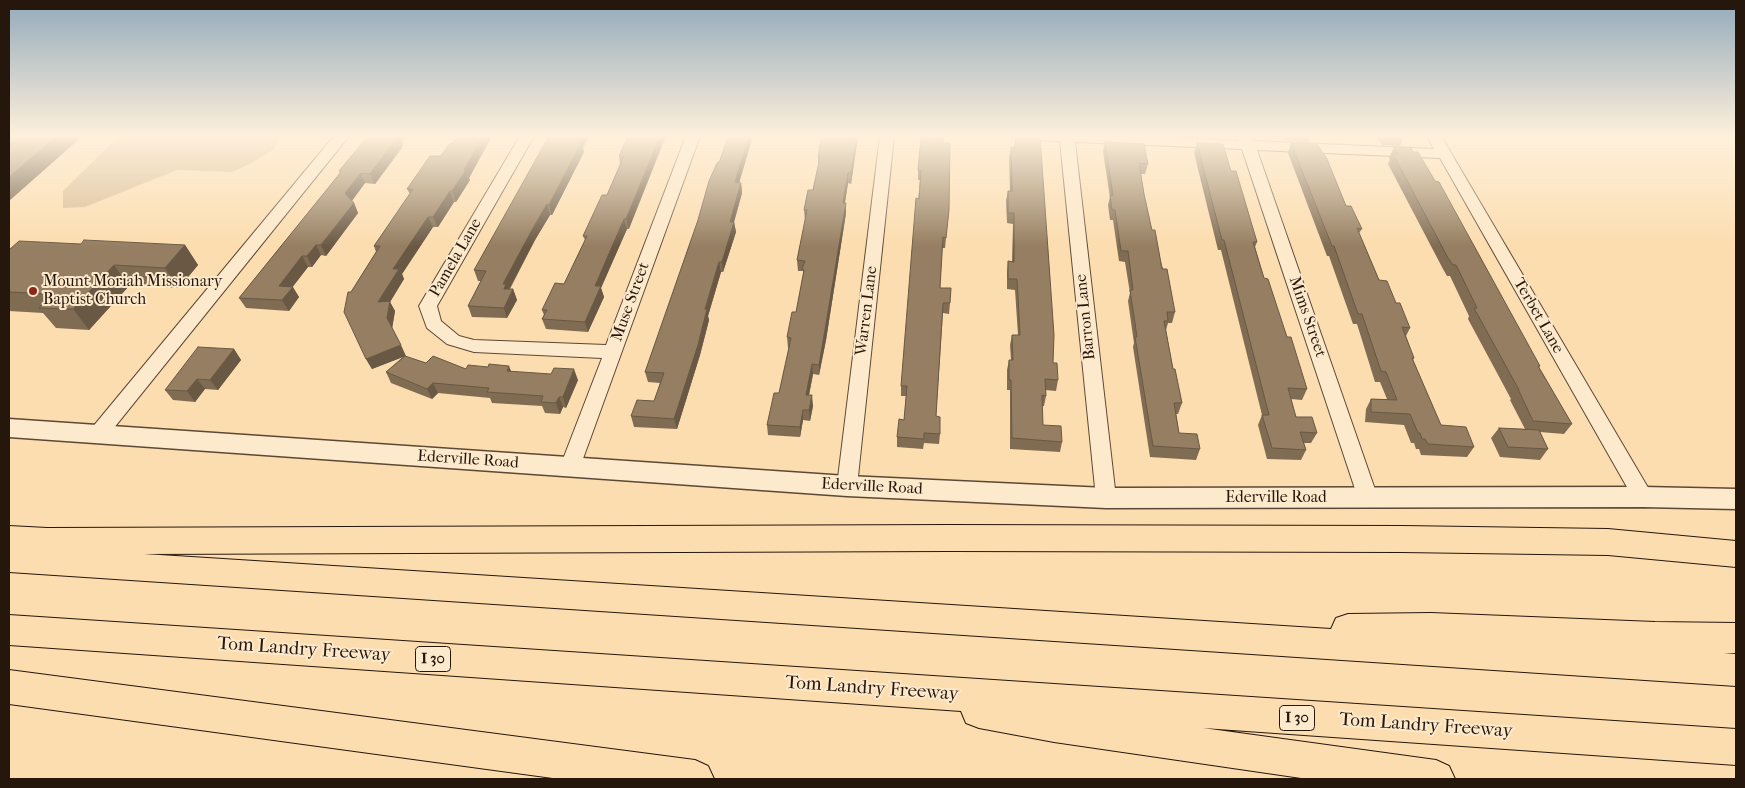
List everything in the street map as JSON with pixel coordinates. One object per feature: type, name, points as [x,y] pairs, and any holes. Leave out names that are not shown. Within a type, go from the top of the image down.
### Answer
[{"type":"highway","points":[[9,539],[47,541],[948,538],[1546,540],[1608,542],[1736,554]]},
{"type":"highway","points":[[9,558],[1736,670]]},
{"type":"highway","points":[[1188,635],[1410,627],[1646,637],[1736,638]]},
{"type":"highway","name":"Tom Landry Freeway","points":[[9,630],[1736,747]]},
{"type":"highway","points":[[9,687],[695,779]]},
{"type":"highway","points":[[857,688],[1054,726],[1436,779]]},
{"type":"street","points":[[98,434],[312,173]]},
{"type":"street","name":"Pamela Lane","points":[[506,173],[428,306],[433,324],[453,340],[474,346],[612,352]]},
{"type":"street","name":"Muse Street","points":[[570,467],[679,173]]},
{"type":"street","name":"Warren Lane","points":[[847,486],[883,173]]},
{"type":"street","name":"Barron Lane","points":[[1071,173],[1106,498]]},
{"type":"street","name":"Mims Street","points":[[1258,173],[1368,498]]},
{"type":"street","name":"Terbet Lane","points":[[1455,173],[1643,497]]},
{"type":"street","name":"Ederville Road","points":[[9,428],[847,486],[1106,498],[1643,497],[1736,499]]},
{"type":"shaded area","points":[[82,173],[170,173],[85,207],[63,208],[63,191]]},
{"type":"building","points":[[340,173],[371,173],[361,173],[345,193],[354,203],[321,245],[316,245],[307,256],[302,256],[279,286],[293,287],[282,300],[239,298]]},
{"type":"building","points":[[418,173],[464,173],[433,217],[428,217],[393,269],[399,269],[378,302],[390,301],[387,318],[401,345],[366,359],[344,312],[348,292],[351,292],[380,246],[374,246],[413,189],[407,189]]},
{"type":"building","points":[[528,173],[566,173],[503,284],[506,284],[504,289],[513,289],[504,308],[468,306],[486,271],[474,270]]},
{"type":"building","points":[[617,173],[645,173],[595,286],[601,286],[585,322],[542,319],[547,310],[542,310],[555,283],[564,284],[587,236],[583,236],[602,195],[607,195]]},
{"type":"building","points":[[713,173],[738,173],[735,182],[741,183],[730,222],[734,222],[722,262],[719,262],[705,309],[707,309],[698,345],[674,419],[631,416],[637,400],[654,401],[664,373],[645,372],[698,220]]},
{"type":"building","points":[[817,173],[851,173],[848,173],[843,203],[846,203],[819,365],[812,364],[806,395],[812,395],[809,410],[803,410],[800,427],[767,425],[774,393],[779,393],[791,338],[787,337],[792,312],[796,312],[804,270],[802,269],[805,261],[797,260],[807,210],[804,210],[808,190],[813,190]]},
{"type":"building","points":[[921,173],[950,173],[949,210],[946,238],[943,237],[940,288],[951,288],[950,303],[943,303],[936,416],[940,417],[940,434],[924,433],[924,439],[897,437],[899,419],[904,420],[907,386],[901,386],[916,198],[919,199]]},
{"type":"building","points":[[1012,173],[1043,173],[1054,335],[1053,363],[1057,363],[1058,380],[1045,379],[1046,396],[1042,395],[1043,425],[1061,426],[1062,442],[1012,438],[1009,360],[1013,360],[1012,335],[1020,335],[1017,279],[1008,279],[1008,261],[1014,262],[1014,213],[1008,213],[1008,191],[1012,191]]},
{"type":"building","points":[[1110,173],[1141,173],[1152,230],[1155,230],[1162,269],[1167,269],[1175,312],[1167,312],[1168,321],[1164,321],[1173,369],[1175,369],[1182,403],[1174,403],[1179,433],[1197,434],[1200,449],[1153,446],[1135,337],[1137,337],[1130,290],[1133,290],[1128,251],[1121,251],[1115,210],[1112,210],[1110,195],[1113,195]]},
{"type":"building","points":[[1205,173],[1237,173],[1257,242],[1253,242],[1264,278],[1268,279],[1287,337],[1291,337],[1307,389],[1288,388],[1296,417],[1312,417],[1317,433],[1300,432],[1306,450],[1272,448],[1262,415],[1269,415],[1224,240],[1222,240]]},
{"type":"building","points":[[1303,173],[1333,173],[1346,206],[1351,206],[1362,229],[1357,228],[1379,280],[1387,281],[1396,303],[1400,303],[1410,328],[1402,327],[1414,358],[1412,358],[1441,425],[1466,427],[1474,447],[1428,444],[1418,433],[1410,414],[1371,412],[1371,399],[1397,400],[1386,372],[1381,371],[1362,314],[1358,314],[1334,246],[1332,246]]},
{"type":"building","points":[[1403,173],[1430,173],[1435,181],[1439,182],[1540,366],[1538,366],[1572,424],[1533,421],[1519,390],[1474,308],[1477,308],[1456,265],[1453,265]]},
{"type":"building","points":[[84,240],[185,245],[165,268],[114,265],[73,309],[39,308],[52,294],[9,292],[9,250],[19,241],[81,244]]},
{"type":"building","points":[[198,347],[234,349],[210,380],[197,379],[187,391],[165,390]]},
{"type":"building","points":[[405,356],[426,363],[433,356],[466,369],[468,365],[488,367],[489,364],[509,366],[507,371],[551,374],[554,368],[574,369],[563,397],[559,397],[556,403],[541,402],[543,396],[487,392],[489,388],[433,383],[427,389],[386,372]]},
{"type":"building","points":[[1499,428],[1539,430],[1548,449],[1508,447]]},
{"type":"place","name":"Mount Moriah Missionary Baptist Church","points":[[33,291]]}]
